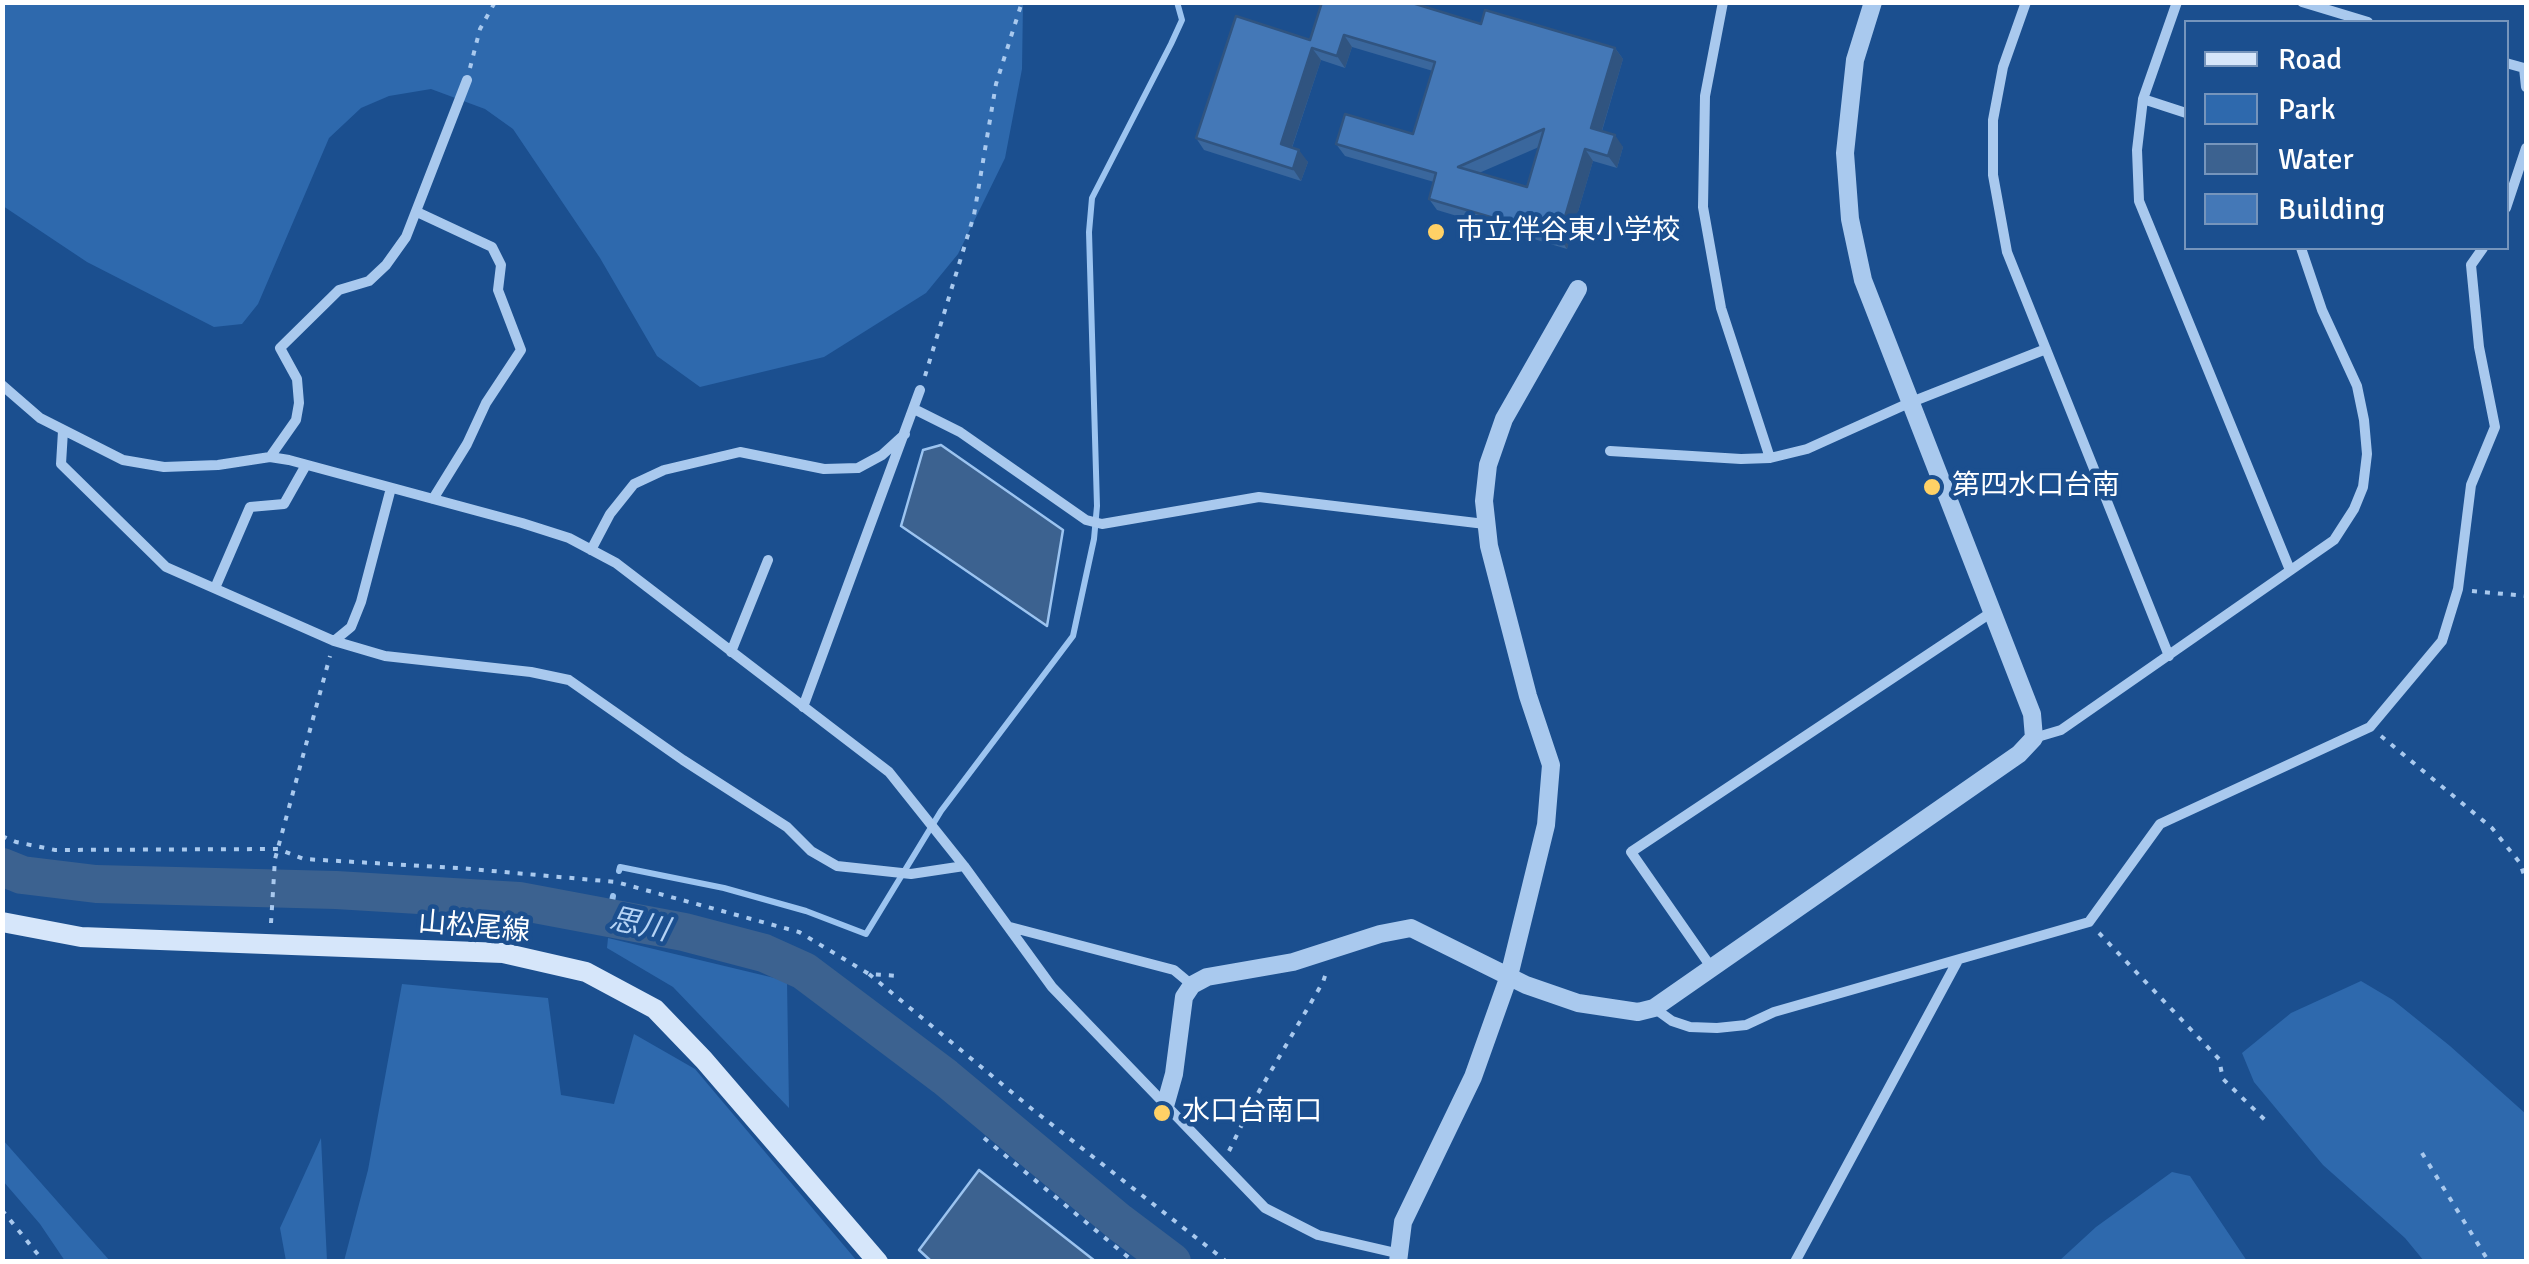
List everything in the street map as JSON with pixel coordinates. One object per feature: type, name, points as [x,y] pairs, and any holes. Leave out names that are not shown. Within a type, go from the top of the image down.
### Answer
[{"type":"main road","name":"山松尾線","points":[[2,922],[81,936],[503,953],[586,972],[655,1009],[704,1060],[878,1262]]},
{"type":"street","points":[[1723,2],[1705,96],[1703,207],[1721,308],[1770,458]]},
{"type":"street","points":[[1873,2],[1855,60],[1845,154],[1850,219],[1862,280],[2032,714],[2034,738]]},
{"type":"street","points":[[2026,2],[2002,67],[1994,120],[1993,174],[2006,252],[2169,656]]},
{"type":"street","points":[[2176,2],[2143,99],[2136,150],[2140,201],[2290,570]]},
{"type":"street","points":[[2302,2],[2362,20]]},
{"type":"street","points":[[2509,63],[2524,68],[2526,88]]},
{"type":"street","points":[[270,457],[296,420],[299,403],[297,378],[280,348],[338,290],[369,281],[406,237],[467,80]]},
{"type":"street","points":[[2143,99],[2184,111]]},
{"type":"street","points":[[2509,199],[2526,148]]},
{"type":"street","points":[[417,212],[492,248],[501,266],[498,290],[521,350],[486,403],[467,444],[433,499]]},
{"type":"street","points":[[1165,1106],[1174,1074],[1184,997],[1192,984],[1208,977],[1293,962],[1411,928],[1526,985],[1589,1006],[1638,1012],[1654,1008],[2019,754],[2034,738],[2061,730],[2334,540],[2363,487],[2367,454],[2357,386],[2322,310],[2303,250]]},
{"type":"street","points":[[1654,1008],[1672,1021],[1690,1027],[1746,1025],[1774,1012],[2089,922],[2160,824],[2370,727],[2442,641],[2458,589],[2470,485],[2495,427],[2479,348],[2471,266],[2482,250]]},
{"type":"street","points":[[2,385],[62,432],[123,460],[164,467],[218,465],[270,457],[538,528],[616,564],[889,772],[924,812],[1052,987],[1264,1208],[1318,1235],[1397,1257],[1403,1222],[1474,1076],[1509,976],[1546,825],[1551,765],[1528,696],[1485,524],[1485,483],[1498,433],[1578,289]]},
{"type":"street","points":[[1610,451],[1770,458],[1807,450],[1909,403],[2046,349]]},
{"type":"street","points":[[803,706],[920,390]]},
{"type":"street","points":[[914,409],[960,432],[1086,520],[1102,524],[1260,497],[1485,524]]},
{"type":"street","points":[[62,432],[61,464],[166,567],[334,641],[384,656],[531,672],[569,680],[837,866],[911,874],[964,866]]},
{"type":"street","points":[[592,550],[610,514],[634,484],[664,470],[740,452],[824,469],[858,468],[905,434]]},
{"type":"street","points":[[215,588],[250,507],[284,504],[306,465]]},
{"type":"street","points":[[334,641],[351,627],[361,602],[390,488]]},
{"type":"street","points":[[732,652],[768,560]]},
{"type":"street","points":[[1711,967],[1631,852],[1992,612]]},
{"type":"street","points":[[1009,927],[1174,970],[1192,984]]},
{"type":"street","points":[[1796,1262],[1957,962]]},
{"type":"path","points":[[467,80],[480,29],[495,2]]},
{"type":"path","points":[[920,390],[974,215],[996,84],[1022,2]]},
{"type":"path","points":[[2458,589],[2526,596]]},
{"type":"path","points":[[272,914],[275,859],[334,641]]},
{"type":"path","points":[[2370,727],[2492,828],[2520,863],[2526,881]]},
{"type":"path","points":[[2,836],[55,850],[278,850],[304,860],[616,882],[800,932],[869,974],[1032,1110],[1227,1262]]},
{"type":"path","points":[[2089,922],[2218,1059],[2223,1079],[2269,1124]]},
{"type":"path","points":[[1220,1165],[1324,982],[1329,951]]},
{"type":"path","points":[[869,974],[899,976]]},
{"type":"path","points":[[984,1138],[1134,1262]]},
{"type":"path","points":[[2422,1153],[2489,1262]]},
{"type":"path","points":[[2,1210],[44,1262]]},
{"type":"green space","points":[[2,3],[1023,3],[1022,69],[1005,158],[958,254],[926,293],[824,357],[700,387],[657,356],[600,258],[513,129],[485,109],[431,89],[389,96],[361,108],[329,138],[258,304],[242,324],[214,327],[87,262],[3,206]]},
{"type":"green space","points":[[608,938],[787,981],[789,1108],[673,987],[607,948]]},
{"type":"green space","points":[[2361,981],[2393,1000],[2526,1114],[2526,1261],[2424,1261],[2405,1238],[2323,1165],[2254,1082],[2242,1053],[2291,1013]]},
{"type":"green space","points":[[402,984],[548,998],[561,1095],[614,1104],[634,1034],[695,1069],[857,1261],[344,1261],[368,1170]]},
{"type":"green space","points":[[321,1138],[327,1261],[286,1261],[280,1228]]},
{"type":"green space","points":[[3,1140],[110,1261],[65,1261],[3,1181]]},
{"type":"green space","points":[[2172,1172],[2190,1176],[2247,1261],[2059,1261],[2096,1227]]},
{"type":"water","points":[[941,445],[1063,530],[1047,626],[901,526],[923,450]]},
{"type":"water","points":[[979,1170],[1095,1261],[931,1261],[919,1250]]},
{"type":"building","points":[[1322,2],[1409,2],[1481,24],[1485,10],[1615,48],[1591,128],[1615,135],[1608,156],[1585,149],[1559,237],[1429,199],[1436,173],[1336,144],[1345,114],[1413,134],[1435,62],[1344,35],[1337,56],[1312,48],[1281,144],[1299,150],[1293,169],[1196,138],[1236,16],[1310,40]],"holes":[[[1544,129],[1527,187],[1458,167]]]},
{"type":"waterway","points":[[619,871],[620,867],[724,888],[806,911],[866,934],[941,811],[1073,636],[1094,539],[1097,506],[1089,232],[1092,198],[1182,20],[1177,2]]},
{"type":"waterway","name":"思川","points":[[2,867],[22,875],[96,884],[336,890],[519,901],[684,932],[764,953],[804,971],[945,1077],[1172,1262]]},
{"type":"waterway","points":[[609,918],[613,896]]},
{"type":"place","name":"市立伴谷東小学校","points":[[1436,232]]},
{"type":"place","name":"第四水口台南","points":[[1932,487]]},
{"type":"place","name":"水口台南口","points":[[1162,1113]]}]
